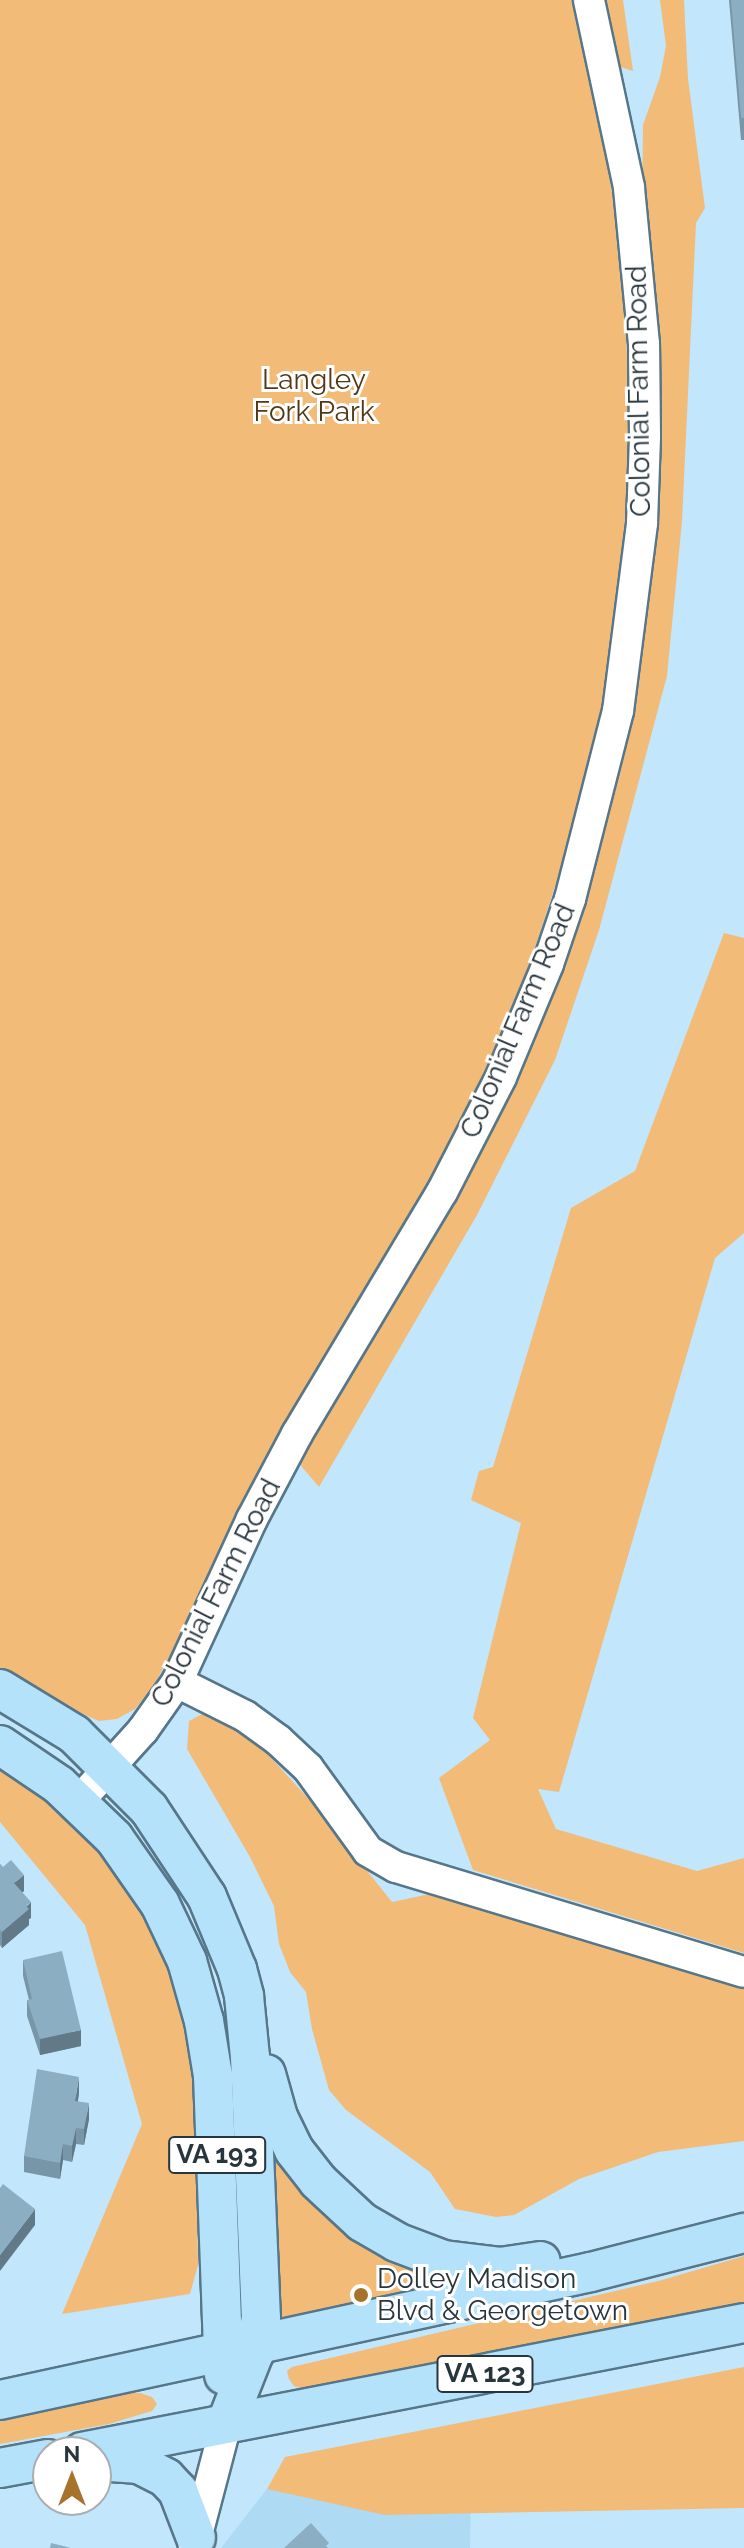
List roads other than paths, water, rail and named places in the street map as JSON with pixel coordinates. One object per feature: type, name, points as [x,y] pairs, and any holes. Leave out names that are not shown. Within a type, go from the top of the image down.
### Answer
[{"type":"main road","name":"VA 193","points":[[0,1689],[54,1720],[111,1767],[149,1809],[194,1874],[219,1921],[244,1996],[253,2097],[260,2280],[240,2348],[226,2424]]},
{"type":"main road","name":"VA 193","points":[[0,1745],[39,1770],[78,1802],[114,1838],[160,1904],[187,1961],[198,1997],[214,2087],[240,2348]]},
{"type":"main road","points":[[244,1996],[271,2097],[294,2150],[340,2204],[396,2242],[444,2260],[500,2267],[741,2234]]},
{"type":"main road","points":[[0,2400],[591,2272],[741,2234]]},
{"type":"main road","name":"VA 123","points":[[112,2446],[744,2323]]},
{"type":"main road","points":[[0,2468],[32,2462]]},
{"type":"main road","points":[[112,2462],[139,2464],[160,2473],[178,2491],[195,2543]]},
{"type":"street","name":"Colonial Farm Road","points":[[78,1802],[143,1730],[177,1682],[265,1495],[442,1192],[501,1077],[548,964],[597,799],[618,711],[630,632],[642,523],[645,436],[644,344],[629,187],[589,0]]},
{"type":"street","points":[[177,1682],[245,1716],[278,1740],[308,1768],[368,1851],[396,1867],[744,1972]]},
{"type":"street","points":[[195,2543],[226,2424]]},
{"type":"place","name":"Dolley Madison Blvd & Georgetown","points":[[361,2295]]},
{"type":"park label","name":"Langley Fork Park","points":[[314,396]]}]
